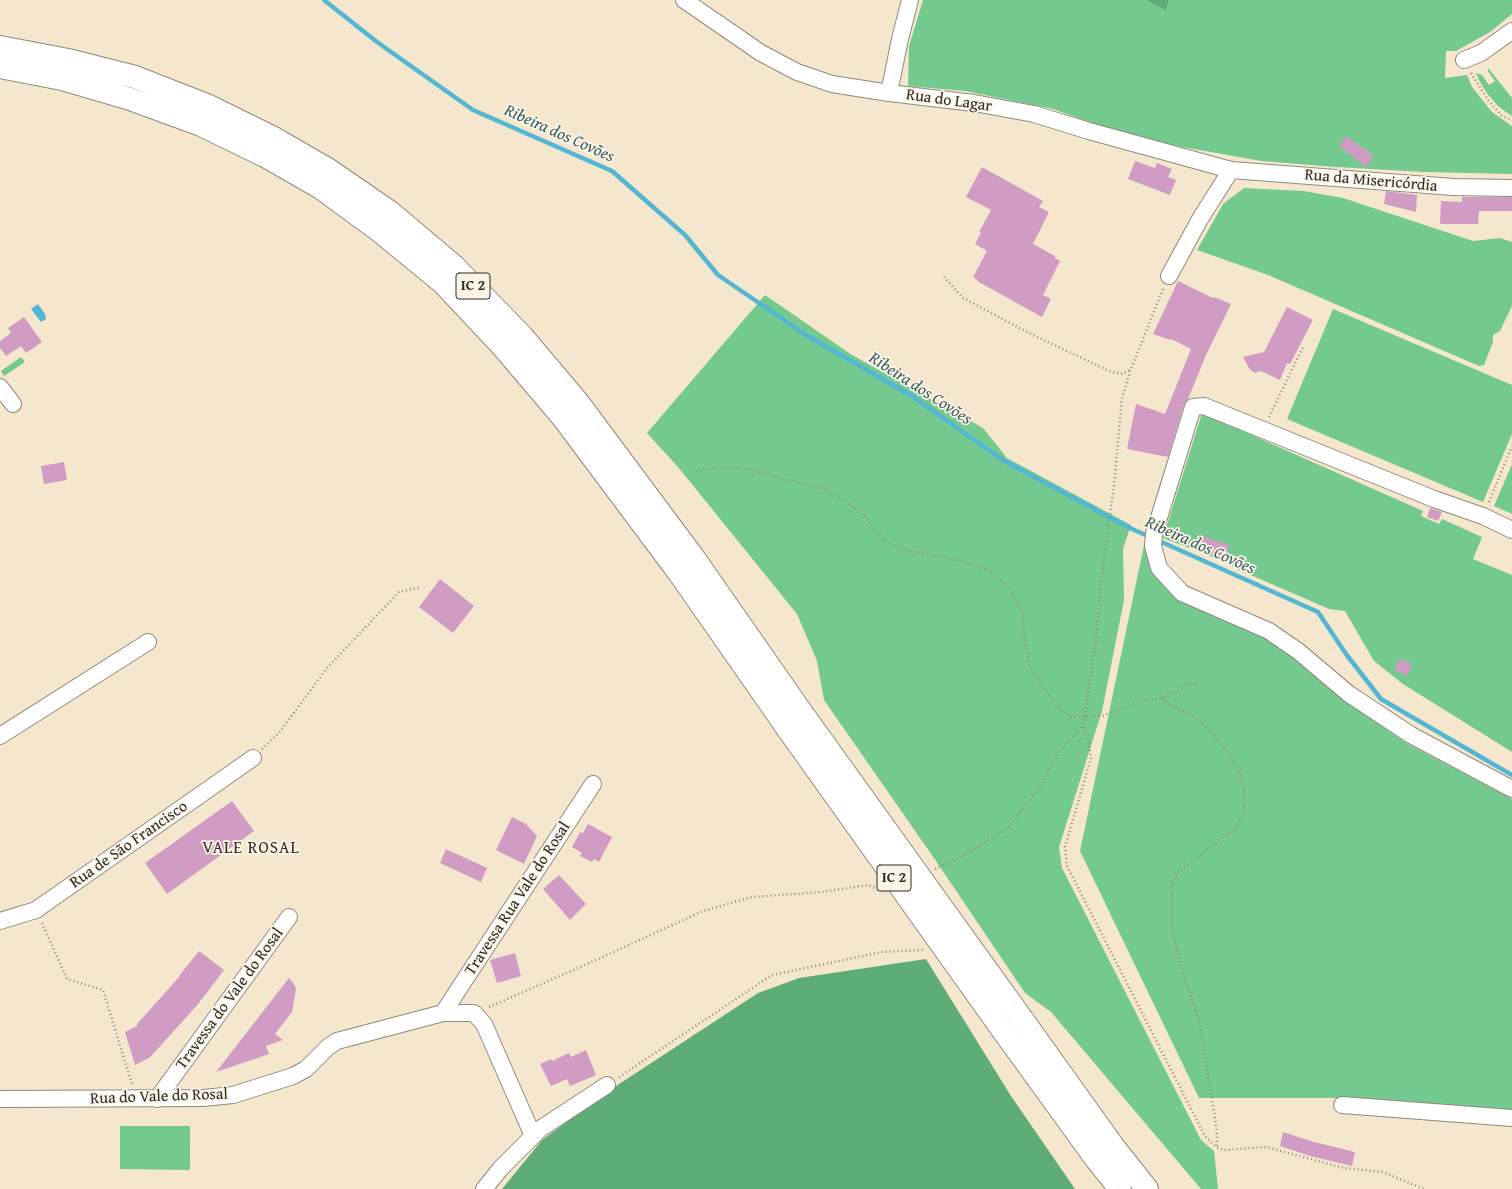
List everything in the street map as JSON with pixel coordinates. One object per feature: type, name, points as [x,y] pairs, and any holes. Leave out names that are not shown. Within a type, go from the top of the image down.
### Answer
[{"type":"highway","name":"IC 2","points":[[0,46],[68,60],[135,77],[209,106],[272,136],[329,170],[390,212],[456,267],[522,336],[577,401],[694,558],[802,712],[1113,1146],[1147,1189]]},
{"type":"highway","name":"IC 2","points":[[0,67],[62,79],[130,99],[202,125],[265,156],[321,188],[377,228],[443,283],[502,346],[564,419],[680,573],[785,725],[1004,1032],[1096,1159],[1120,1189]]},
{"type":"street","name":"Rua do Lagar","points":[[684,0],[761,53],[797,72],[832,84],[889,93],[974,103],[1034,114],[1089,131],[1231,170]]},
{"type":"street","points":[[889,93],[910,0]]},
{"type":"street","points":[[1464,60],[1481,53],[1512,31]]},
{"type":"street","points":[[1169,276],[1200,219],[1231,170]]},
{"type":"street","name":"Rua da Misericórdia","points":[[1231,170],[1453,187],[1512,188]]},
{"type":"street","points":[[0,387],[13,404]]},
{"type":"street","points":[[1512,530],[1483,516],[1434,499],[1204,406],[1193,407],[1153,540],[1159,568],[1182,593],[1270,631],[1298,651],[1348,694],[1411,735],[1512,789]]},
{"type":"street","points":[[0,736],[148,642]]},
{"type":"street","name":"Rua de São Francisco","points":[[0,921],[40,908],[253,758]]},
{"type":"street","name":"Travessa Rua Vale do Rosal","points":[[444,1013],[593,784]]},
{"type":"street","name":"Travessa do Vale do Rosal","points":[[157,1099],[289,917]]},
{"type":"street","name":"Rua do Vale do Rosal","points":[[0,1099],[157,1099],[203,1098],[233,1095],[294,1076],[306,1069],[328,1047],[337,1041],[444,1013],[474,1013]]},
{"type":"street","points":[[474,1013],[484,1024],[533,1136]]},
{"type":"street","points":[[484,1189],[501,1168],[540,1129],[607,1085]]},
{"type":"street","points":[[1342,1106],[1512,1118]]},
{"type":"path","points":[[1464,60],[1473,79],[1488,100],[1502,116],[1512,120]]},
{"type":"path","points":[[1169,276],[1131,370],[1122,398],[1114,485],[1100,588],[1097,632],[1083,725],[1089,743],[1091,758],[1065,847],[1067,866],[1205,1136],[1216,1147],[1224,1150],[1266,1146],[1344,1168],[1383,1172],[1424,1189]]},
{"type":"path","points":[[944,277],[963,298],[1029,333],[1109,371],[1121,374],[1131,370]]},
{"type":"path","points":[[1263,430],[1304,347]]},
{"type":"path","points":[[1483,516],[1512,446]]},
{"type":"path","points":[[696,471],[720,467],[753,470],[821,488],[846,501],[865,518],[883,540],[900,549],[964,561],[991,572],[1009,588],[1021,608],[1030,665],[1059,709],[1071,717],[1102,716],[1139,701],[1163,698],[1176,692],[1186,684],[1198,684]]},
{"type":"path","points":[[253,758],[279,733],[327,668],[398,592],[421,587]]},
{"type":"path","points":[[1163,698],[1171,706],[1193,715],[1207,728],[1226,750],[1240,772],[1244,789],[1245,804],[1243,817],[1235,828],[1177,873],[1172,887],[1173,933],[1181,966],[1199,1021],[1215,1118],[1217,1134],[1216,1147]]},
{"type":"path","points":[[931,871],[966,854],[1007,829],[1036,792],[1058,754],[1083,725]]},
{"type":"path","points":[[474,1013],[703,911],[752,897],[821,892],[868,885],[882,890]]},
{"type":"path","points":[[42,924],[67,979],[103,990],[130,1080]]},
{"type":"path","points":[[607,1085],[772,975],[882,952],[923,950]]},
{"type":"green space","points":[[923,0],[1146,0],[1166,11],[1169,0],[1512,0],[1512,14],[1490,32],[1456,51],[1446,51],[1445,78],[1467,75],[1472,87],[1492,112],[1512,126],[1512,174],[1425,172],[1261,161],[1177,146],[1103,127],[1053,109],[965,91],[908,86],[909,46]]},
{"type":"green space","points":[[1146,0],[1169,0],[1166,11]]},
{"type":"green space","points":[[1489,69],[1512,98],[1512,116],[1497,105],[1486,92],[1479,80],[1476,73],[1482,75],[1489,85],[1495,81],[1487,70]]},
{"type":"green space","points":[[1244,188],[1303,191],[1343,198],[1473,241],[1500,238],[1512,242],[1512,306],[1500,331],[1493,335],[1493,342],[1484,365],[1479,366],[1268,275],[1197,250],[1223,204]]},
{"type":"green space","points":[[765,295],[852,355],[983,428],[1007,458],[1131,525],[1123,549],[1124,600],[1102,711],[1059,847],[1062,868],[1201,1140],[1214,1151],[1218,1189],[1201,1189],[1051,1012],[1025,993],[936,861],[824,700],[817,661],[797,614],[678,467],[647,433]]},
{"type":"green space","points":[[1333,309],[1512,385],[1512,434],[1483,502],[1287,419]]},
{"type":"green space","points":[[21,357],[25,362],[4,376],[1,371]]},
{"type":"green space","points":[[1202,413],[1423,511],[1421,516],[1439,524],[1442,519],[1482,537],[1473,559],[1512,575],[1512,752],[1403,684],[1374,661],[1345,611],[1329,609],[1237,569],[1226,562],[1163,538]]},
{"type":"green space","points":[[1512,464],[1512,514],[1494,506]]},
{"type":"green space","points":[[1147,531],[1155,570],[1267,635],[1345,700],[1406,743],[1512,799],[1512,1111],[1337,1098],[1199,1098],[1080,851]]},
{"type":"green space","points":[[926,959],[1011,1096],[1075,1189],[502,1189],[542,1140],[613,1088],[758,993],[799,978]]},
{"type":"green space","points":[[120,1126],[190,1126],[190,1170],[120,1169]]},
{"type":"water","points":[[38,304],[45,314],[46,319],[41,322],[31,309]]},
{"type":"building","points":[[1346,136],[1374,156],[1366,167],[1339,146]]},
{"type":"building","points":[[1135,161],[1155,168],[1157,163],[1172,169],[1168,177],[1176,180],[1170,195],[1128,179]]},
{"type":"building","points":[[982,167],[1043,201],[1039,207],[1049,212],[1033,244],[1055,256],[1055,258],[1060,261],[1043,295],[1051,299],[1042,317],[977,281],[978,280],[973,277],[987,251],[975,244],[981,233],[979,232],[991,210],[966,197]]},
{"type":"building","points":[[1386,191],[1417,195],[1416,212],[1384,204]]},
{"type":"building","points":[[1462,197],[1512,197],[1512,211],[1479,211],[1478,224],[1440,224],[1441,201],[1462,202]]},
{"type":"building","points":[[1178,281],[1213,298],[1214,297],[1231,304],[1206,355],[1188,399],[1184,404],[1168,457],[1127,449],[1136,404],[1165,414],[1191,349],[1171,339],[1170,340],[1153,334]]},
{"type":"building","points":[[1287,307],[1313,320],[1290,364],[1287,363],[1280,380],[1261,371],[1255,373],[1250,370],[1243,357],[1264,352]]},
{"type":"building","points":[[24,317],[42,342],[26,353],[21,346],[6,356],[0,348],[0,341],[11,333],[8,328]]},
{"type":"building","points":[[64,462],[67,480],[44,484],[41,466]]},
{"type":"building","points":[[1430,508],[1442,512],[1438,521],[1427,517]]},
{"type":"building","points":[[1202,536],[1230,545],[1225,558],[1197,549]]},
{"type":"building","points":[[440,579],[474,606],[453,633],[419,607]]},
{"type":"building","points":[[1399,659],[1412,664],[1407,676],[1394,670]]},
{"type":"building","points":[[232,801],[254,831],[167,894],[145,863]]},
{"type":"building","points":[[512,817],[526,824],[537,836],[524,864],[496,850]]},
{"type":"building","points":[[588,824],[612,837],[599,862],[594,859],[592,862],[580,856],[582,853],[572,847],[580,832],[583,833]]},
{"type":"building","points":[[446,849],[487,868],[481,882],[440,863]]},
{"type":"building","points":[[559,875],[586,904],[570,920],[543,889]]},
{"type":"building","points":[[199,951],[224,970],[199,1003],[154,1053],[149,1058],[135,1065],[125,1032],[137,1026],[137,1024],[180,976]]},
{"type":"building","points":[[515,953],[521,976],[497,983],[490,960]]},
{"type":"building","points":[[289,978],[296,989],[292,1012],[275,1034],[283,1040],[266,1046],[269,1054],[216,1072]]},
{"type":"building","points":[[586,1050],[596,1075],[570,1086],[567,1079],[551,1086],[540,1064],[551,1059],[552,1061],[569,1053],[571,1057]]},
{"type":"building","points":[[1283,1132],[1314,1142],[1355,1152],[1352,1166],[1310,1156],[1280,1146]]},
{"type":"waterway","name":"Ribeira dos Covões","points":[[324,0],[377,42],[473,110],[612,171],[685,235],[718,275],[806,335],[912,396],[1004,461],[1130,528],[1150,537]]},
{"type":"waterway","name":"Ribeira dos Covões","points":[[1157,540],[1318,612],[1346,654],[1381,699],[1512,775]]},
{"type":"district","name":"VALE ROSAL","points":[[251,849]]}]
